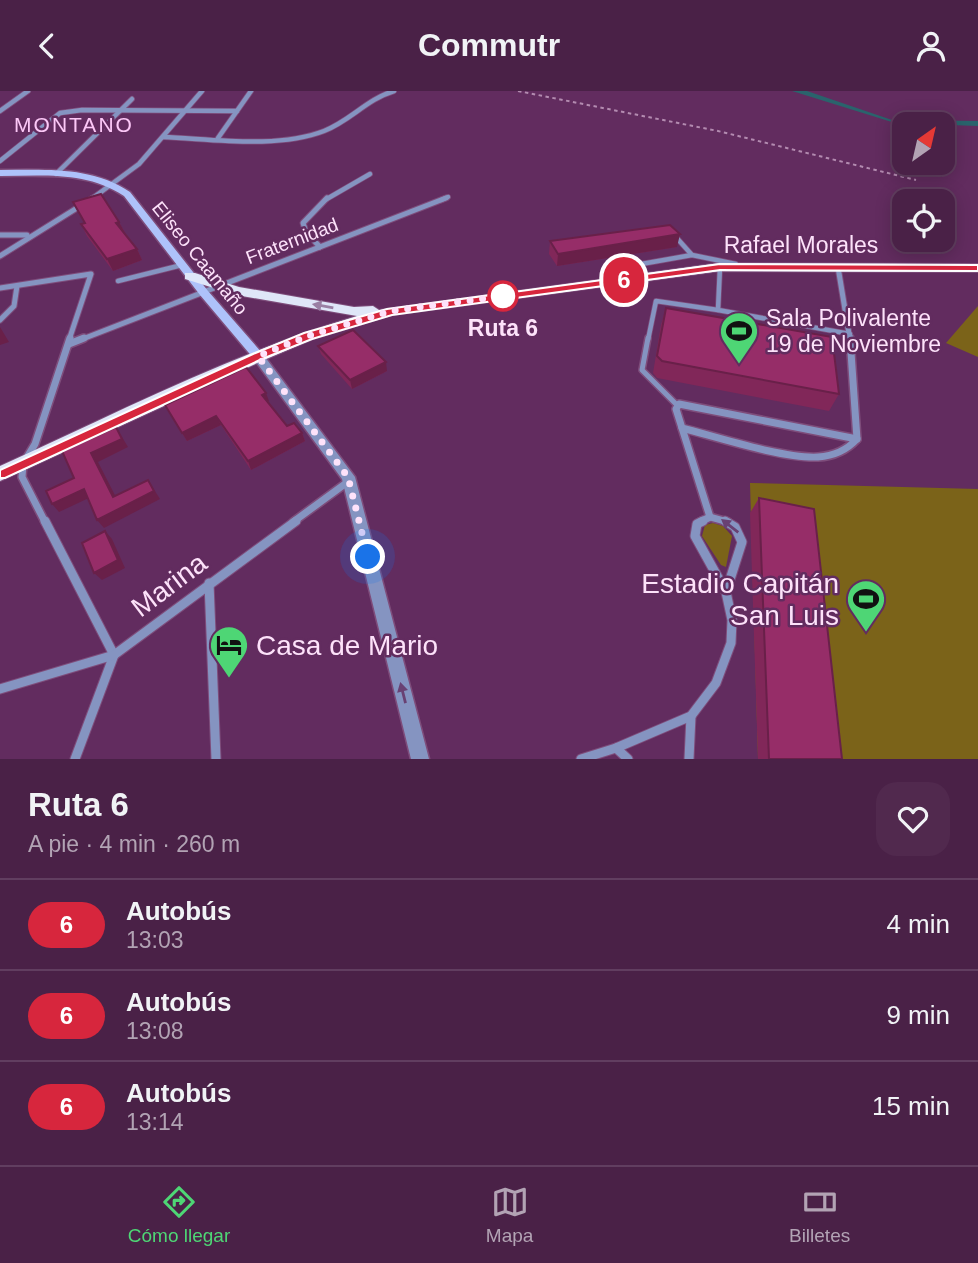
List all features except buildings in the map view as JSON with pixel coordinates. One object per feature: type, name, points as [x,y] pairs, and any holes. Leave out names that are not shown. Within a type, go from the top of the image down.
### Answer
[{"type":"main road","points":[[0,173],[94,176],[114,184]]},
{"type":"main road","name":"Eliseo Caamaño","points":[[114,184],[127,194],[186,271],[258,356]]},
{"type":"main road","name":"Rafael Morales","points":[[8,469],[258,356],[308,336],[391,311],[720,267],[978,268]]},
{"type":"main road","points":[[186,271],[218,287],[354,312],[391,311]]},
{"type":"street","points":[[0,111],[28,91]]},
{"type":"street","points":[[0,256],[29,235],[114,184],[145,157],[202,91]]},
{"type":"street","points":[[218,138],[251,91]]},
{"type":"street","points":[[163,137],[286,141],[303,139],[337,125],[364,103],[394,91]]},
{"type":"street","points":[[57,174],[132,99]]},
{"type":"street","points":[[0,161],[60,113],[121,110],[237,111]]},
{"type":"street","points":[[320,247],[306,232],[303,223],[312,210],[341,187],[370,174]]},
{"type":"street","name":"Fraternidad","points":[[69,344],[448,197]]},
{"type":"street","points":[[0,235],[29,235]]},
{"type":"street","points":[[681,428],[803,457],[824,458],[852,446],[857,439],[850,334],[838,268]]},
{"type":"street","points":[[0,288],[91,274],[36,444],[8,469],[22,477],[114,655],[75,759]]},
{"type":"street","points":[[0,320],[14,306],[17,286]]},
{"type":"street","points":[[258,356],[349,481],[420,759]]},
{"type":"street","points":[[710,517],[681,428],[677,405],[857,439]]},
{"type":"street","name":"Marina","points":[[0,689],[114,655],[349,481]]},
{"type":"street","points":[[581,759],[616,748],[691,716],[716,683],[731,643],[732,620],[726,592],[695,536],[697,524],[710,517],[728,521],[741,536],[742,542],[726,592]]},
{"type":"street","points":[[209,583],[216,759]]},
{"type":"street","points":[[689,759],[691,716]]},
{"type":"street","points":[[616,748],[628,759]]},
{"type":"lane","points":[[669,232],[692,255]]},
{"type":"lane","points":[[620,281],[631,266],[692,255],[753,267]]},
{"type":"lane","points":[[718,310],[720,267]]},
{"type":"lane","points":[[118,281],[186,271]]},
{"type":"lane","points":[[677,405],[642,370],[656,301],[850,334]]},
{"type":"path","points":[[518,91],[644,115],[818,154],[916,180]]},
{"type":"shaded area","points":[[792,91],[807,91],[892,122]]},
{"type":"shaded area","points":[[956,121],[978,121],[978,126],[956,125]]},
{"type":"shaded area","points":[[978,306],[978,357],[946,343]]},
{"type":"shaded area","name":"Estadio Capitán San Luis","points":[[750,483],[978,489],[978,759],[758,759]]},
{"type":"shaded area","points":[[713,523],[723,526],[732,536],[726,567],[721,565],[702,536],[705,525]]},
{"type":"bus line","name":"6","points":[[0,474],[258,356],[308,336],[391,311],[720,267],[978,268]]},
{"type":"place","name":"Ruta 6","points":[[503,296]]},
{"type":"place","name":"Sala Polivalente 19 de Noviembre","points":[[739,365]]},
{"type":"place","name":"Estadio Capitán San Luis","points":[[866,633]]},
{"type":"place","name":"Casa de Mario","points":[[229,679]]},
{"type":"district","name":"MONTANO","points":[[74,124]]},
{"type":"route","points":[[368,557],[348,477],[258,356],[308,336],[391,311],[503,296]]}]
